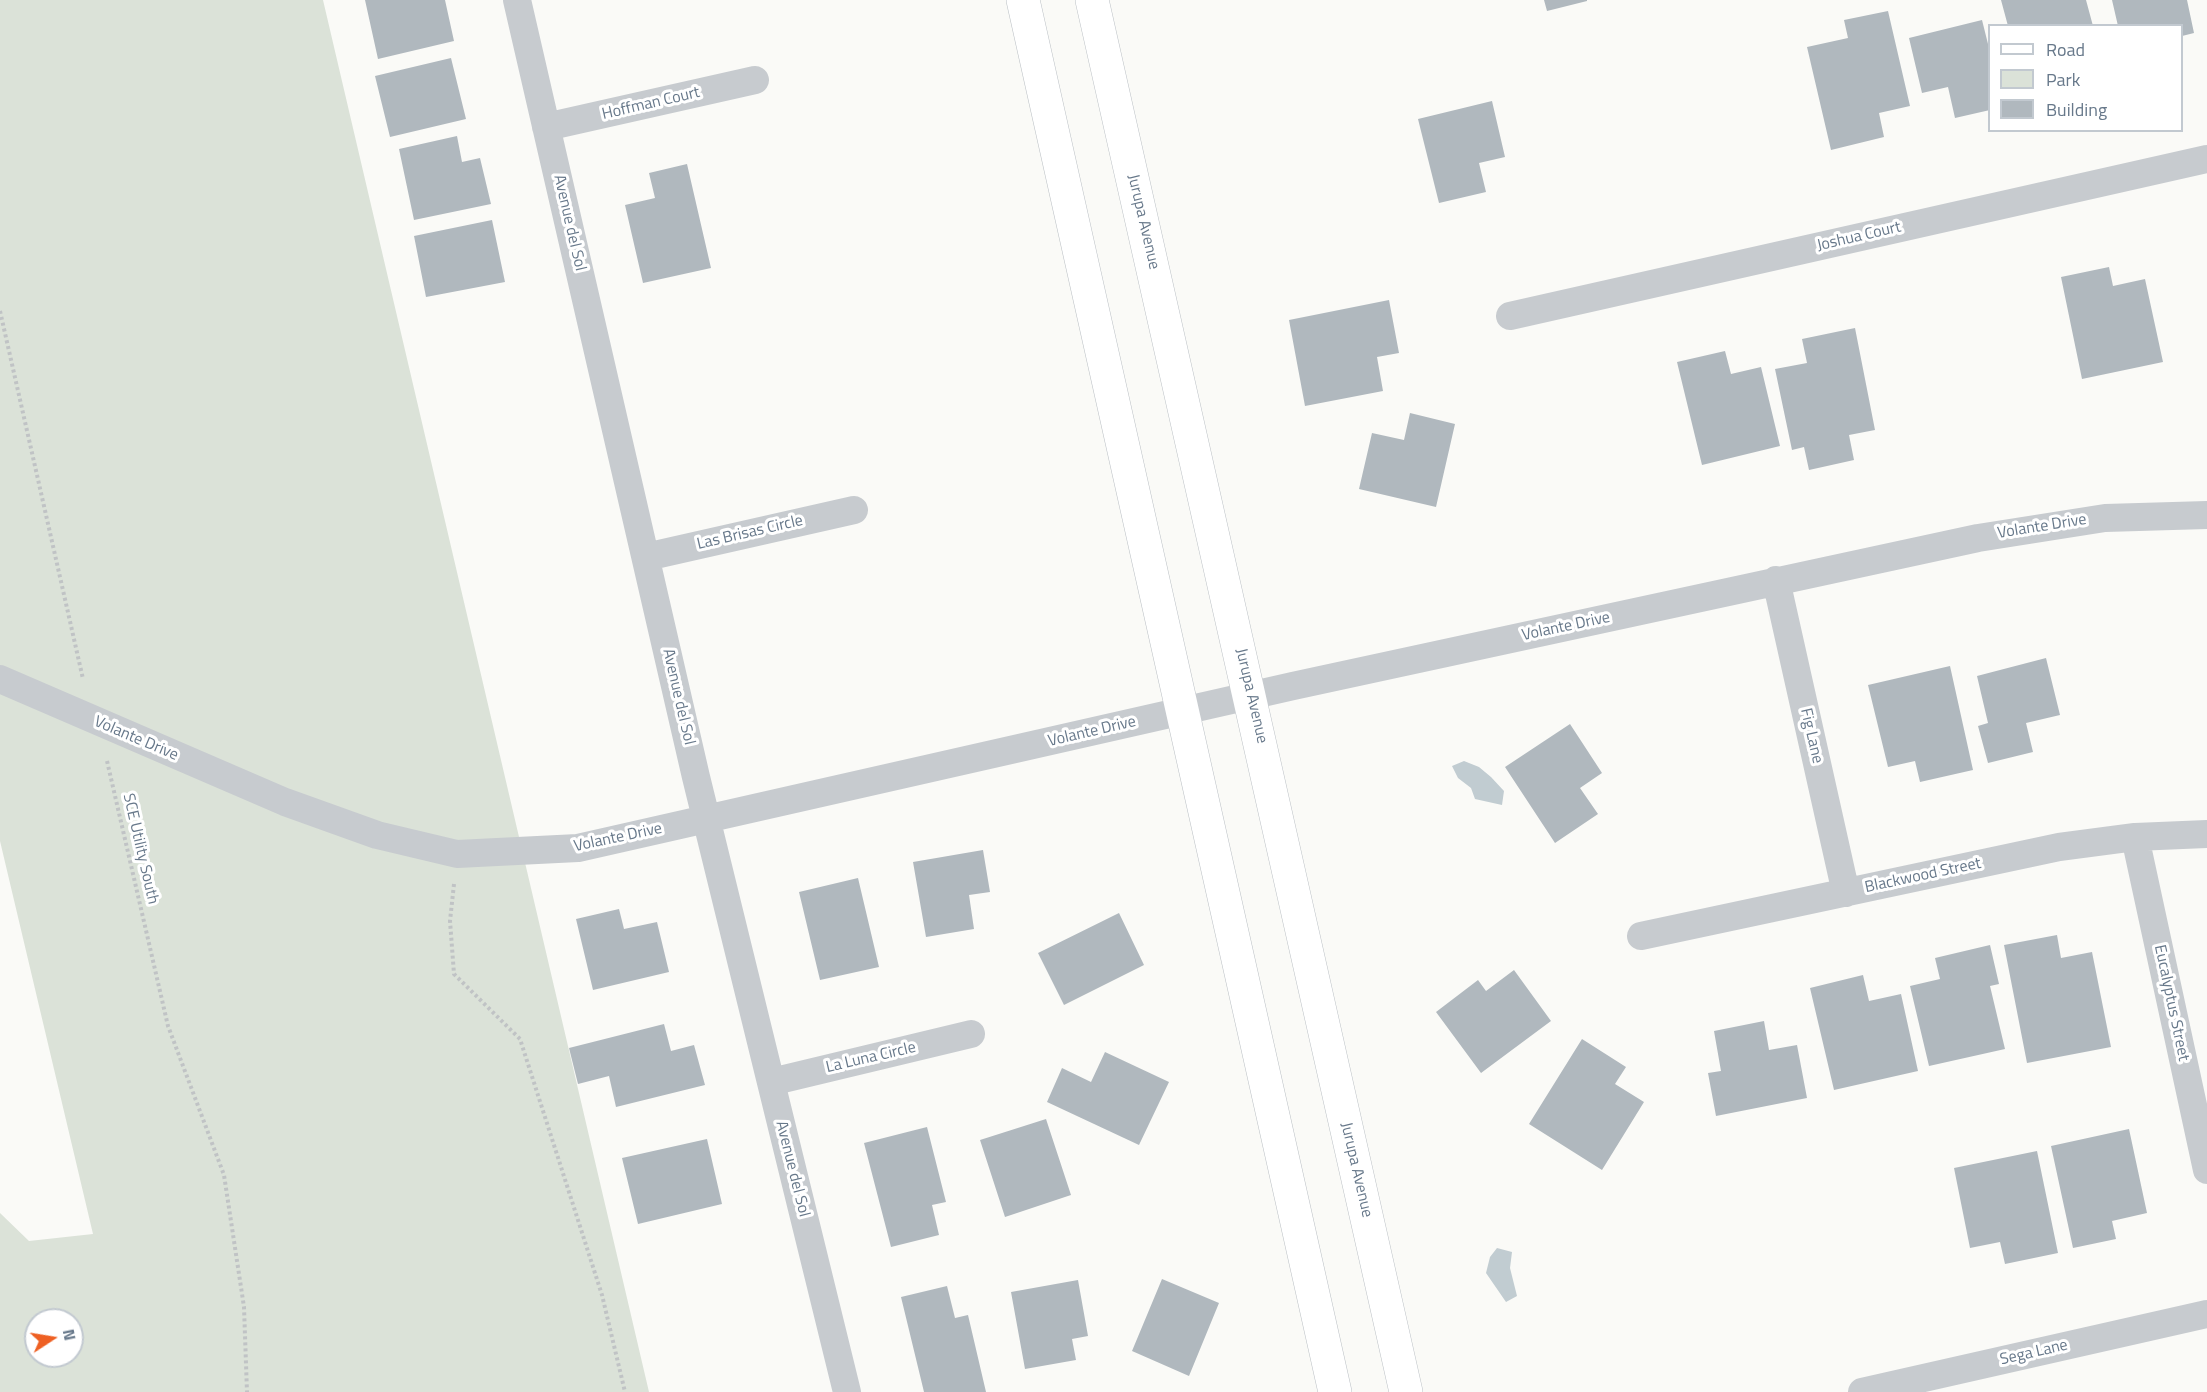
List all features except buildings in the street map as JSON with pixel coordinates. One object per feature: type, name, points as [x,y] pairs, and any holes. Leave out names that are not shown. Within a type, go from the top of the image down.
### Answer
[{"type":"main road","points":[[1023,0],[1335,1392]]},
{"type":"main road","name":"Jurupa Avenue","points":[[1092,0],[1251,696],[1406,1392]]},
{"type":"street","name":"Avenue del Sol","points":[[517,0],[706,819],[847,1392]]},
{"type":"street","name":"Hoffman Court","points":[[546,127],[755,81]]},
{"type":"street","name":"Joshua Court","points":[[1510,316],[2207,159]]},
{"type":"street","name":"Las Brisas Circle","points":[[646,557],[854,510]]},
{"type":"street","name":"Volante Drive","points":[[0,679],[285,801],[377,835],[457,854],[578,848],[1182,711],[1776,580],[2042,526],[2105,518],[2207,515]]},
{"type":"street","name":"Fig Lane","points":[[1776,580],[1845,892]]},
{"type":"street","name":"Blackwood Street","points":[[1641,936],[2059,847],[2135,837],[2207,834]]},
{"type":"street","name":"Eucalyptus Street","points":[[2135,837],[2207,1170]]},
{"type":"street","name":"La Luna Circle","points":[[771,1082],[971,1034]]},
{"type":"street","name":"Sega Lane","points":[[1862,1392],[2207,1314]]},
{"type":"path","name":"SCE Utility South","points":[[0,311],[75,652],[111,775],[168,1026],[224,1175],[244,1307],[247,1392]]},
{"type":"path","points":[[457,854],[450,921],[454,974],[520,1039],[602,1295],[625,1392]]},
{"type":"green space","points":[[0,0],[323,0],[649,1392],[0,1392],[0,1213],[29,1241],[93,1234],[0,841]]},
{"type":"shaded area","points":[[1464,761],[1479,767],[1504,791],[1502,805],[1475,799],[1471,788],[1458,778],[1452,766]]},
{"type":"shaded area","points":[[1497,1248],[1512,1252],[1510,1268],[1517,1296],[1506,1302],[1486,1273],[1490,1257]]}]
